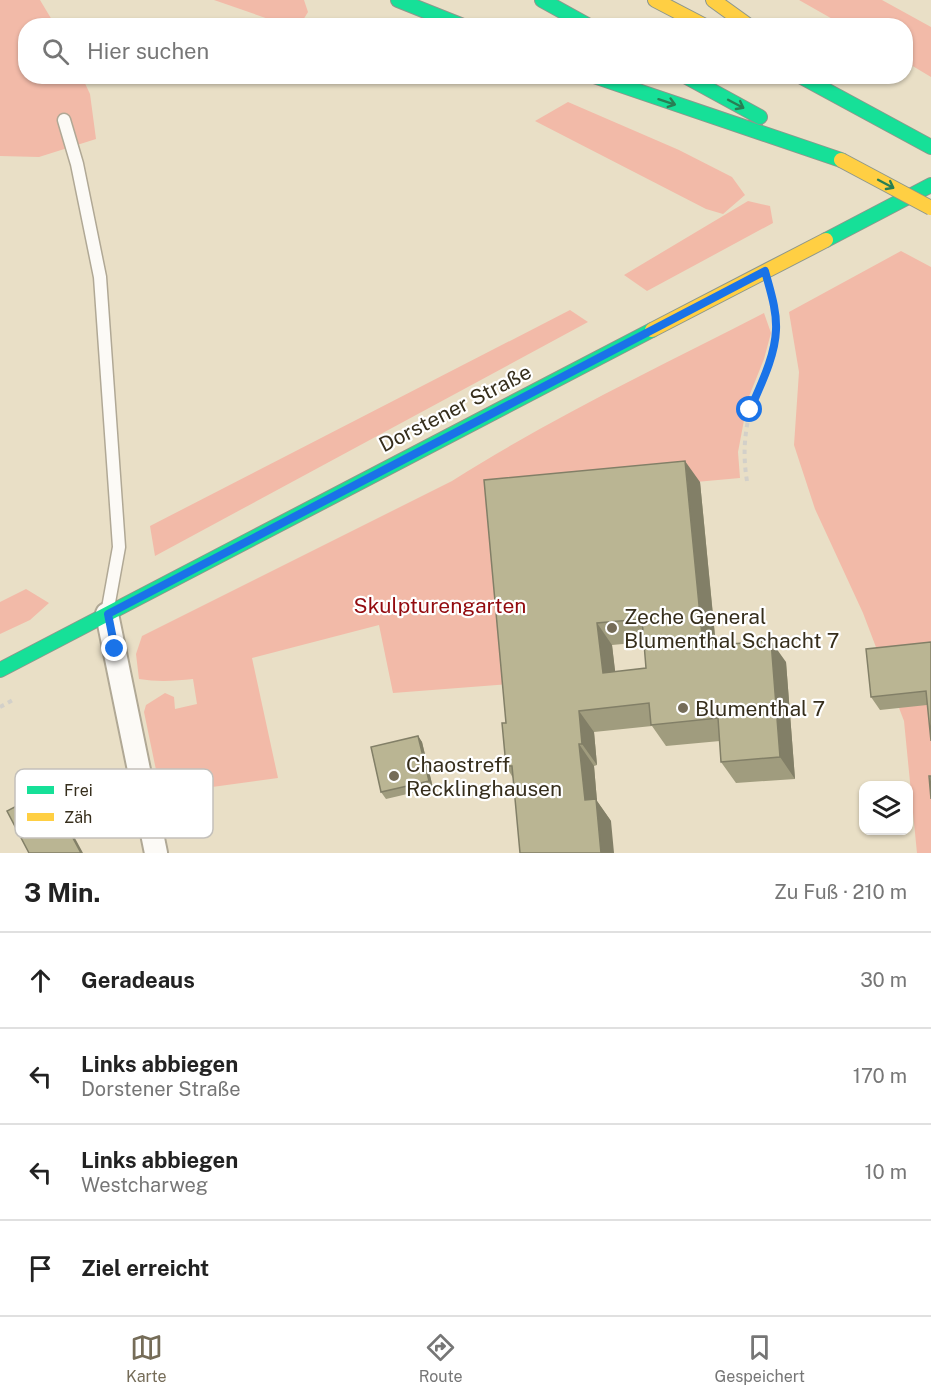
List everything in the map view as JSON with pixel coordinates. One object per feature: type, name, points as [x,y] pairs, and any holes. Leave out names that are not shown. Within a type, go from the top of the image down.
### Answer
[{"type":"main road","points":[[398,0],[443,18]]},
{"type":"main road","points":[[542,0],[575,18]]},
{"type":"main road","points":[[655,0],[690,18]]},
{"type":"main road","points":[[713,0],[738,18]]},
{"type":"main road","points":[[618,84],[841,160]]},
{"type":"main road","points":[[700,84],[931,208]]},
{"type":"main road","points":[[815,84],[931,147]]},
{"type":"main road","points":[[831,84],[884,122]]},
{"type":"main road","name":"Dorstener Straße","points":[[0,670],[931,185]]},
{"type":"street","points":[[108,614],[139,769]]},
{"type":"street","points":[[153,838],[156,853]]},
{"type":"lane","points":[[64,120],[77,164],[100,277],[119,547],[108,614]]},
{"type":"path","points":[[747,481],[744,439],[750,410],[771,357],[776,332],[776,313],[765,271]]},
{"type":"green space","points":[[0,0],[40,0],[51,18],[18,18],[18,84],[85,84],[90,94],[96,139],[39,157],[0,156]]},
{"type":"green space","points":[[214,0],[304,0],[308,12],[304,18],[266,18]]},
{"type":"green space","points":[[799,0],[882,0],[931,27],[931,77],[913,66],[913,18],[831,18]]},
{"type":"green space","points":[[568,102],[679,150],[732,177],[745,195],[723,214],[706,209],[535,121]]},
{"type":"green space","points":[[748,201],[770,206],[773,223],[647,291],[624,275]]},
{"type":"green space","points":[[901,251],[931,267],[931,853],[917,853],[913,781],[910,781],[904,721],[863,613],[815,509],[794,445],[799,372],[789,312]]},
{"type":"green space","points":[[570,310],[588,322],[155,556],[150,526]]},
{"type":"green space","name":"Skulpturengarten","points":[[764,313],[771,333],[764,359],[748,399],[738,452],[740,478],[497,500],[510,684],[393,693],[379,625],[252,658],[278,778],[213,787],[213,769],[156,769],[144,712],[146,705],[165,693],[174,697],[175,709],[197,704],[193,679],[152,681],[139,679],[136,654],[142,636],[452,481],[567,414]]},
{"type":"green space","points":[[26,589],[49,603],[30,620],[0,634],[0,602]]},
{"type":"building","points":[[685,461],[703,646],[771,641],[780,757],[721,762],[718,718],[651,725],[649,703],[579,711],[582,744],[579,744],[585,800],[596,799],[601,853],[520,853],[512,766],[506,766],[502,723],[506,723],[484,480]],"holes":[[[642,619],[646,668],[603,673],[597,623]]]},
{"type":"building","points":[[931,642],[931,741],[926,691],[871,697],[866,649]]},
{"type":"building","points":[[418,736],[429,781],[381,792],[371,747]]},
{"type":"building","points":[[929,776],[931,776],[931,799]]},
{"type":"building","points":[[15,807],[15,826],[7,811]]},
{"type":"building","points":[[21,838],[73,838],[81,853],[29,853]]},
{"type":"traffic: fast","points":[[398,0],[443,18]]},
{"type":"traffic: fast","points":[[542,0],[575,18]]},
{"type":"traffic: fast","points":[[618,84],[841,160]]},
{"type":"traffic: fast","points":[[700,84],[760,117]]},
{"type":"traffic: fast","points":[[815,84],[931,147]]},
{"type":"traffic: fast","points":[[826,240],[931,185]]},
{"type":"traffic: fast","points":[[0,670],[652,330]]},
{"type":"traffic: slow","points":[[655,0],[690,18]]},
{"type":"traffic: slow","points":[[713,0],[738,18]]},
{"type":"traffic: slow","points":[[841,160],[931,208]]},
{"type":"traffic: slow","points":[[652,330],[826,240]]},
{"type":"place","name":"Zeche General Blumenthal Schacht 7","points":[[612,628]]},
{"type":"place","name":"Blumenthal 7","points":[[683,708]]},
{"type":"place","name":"Chaostreff Recklinghausen","points":[[394,776]]},
{"type":"route","points":[[115,649],[108,614],[765,271],[776,313],[776,332],[771,357],[750,410]]}]
